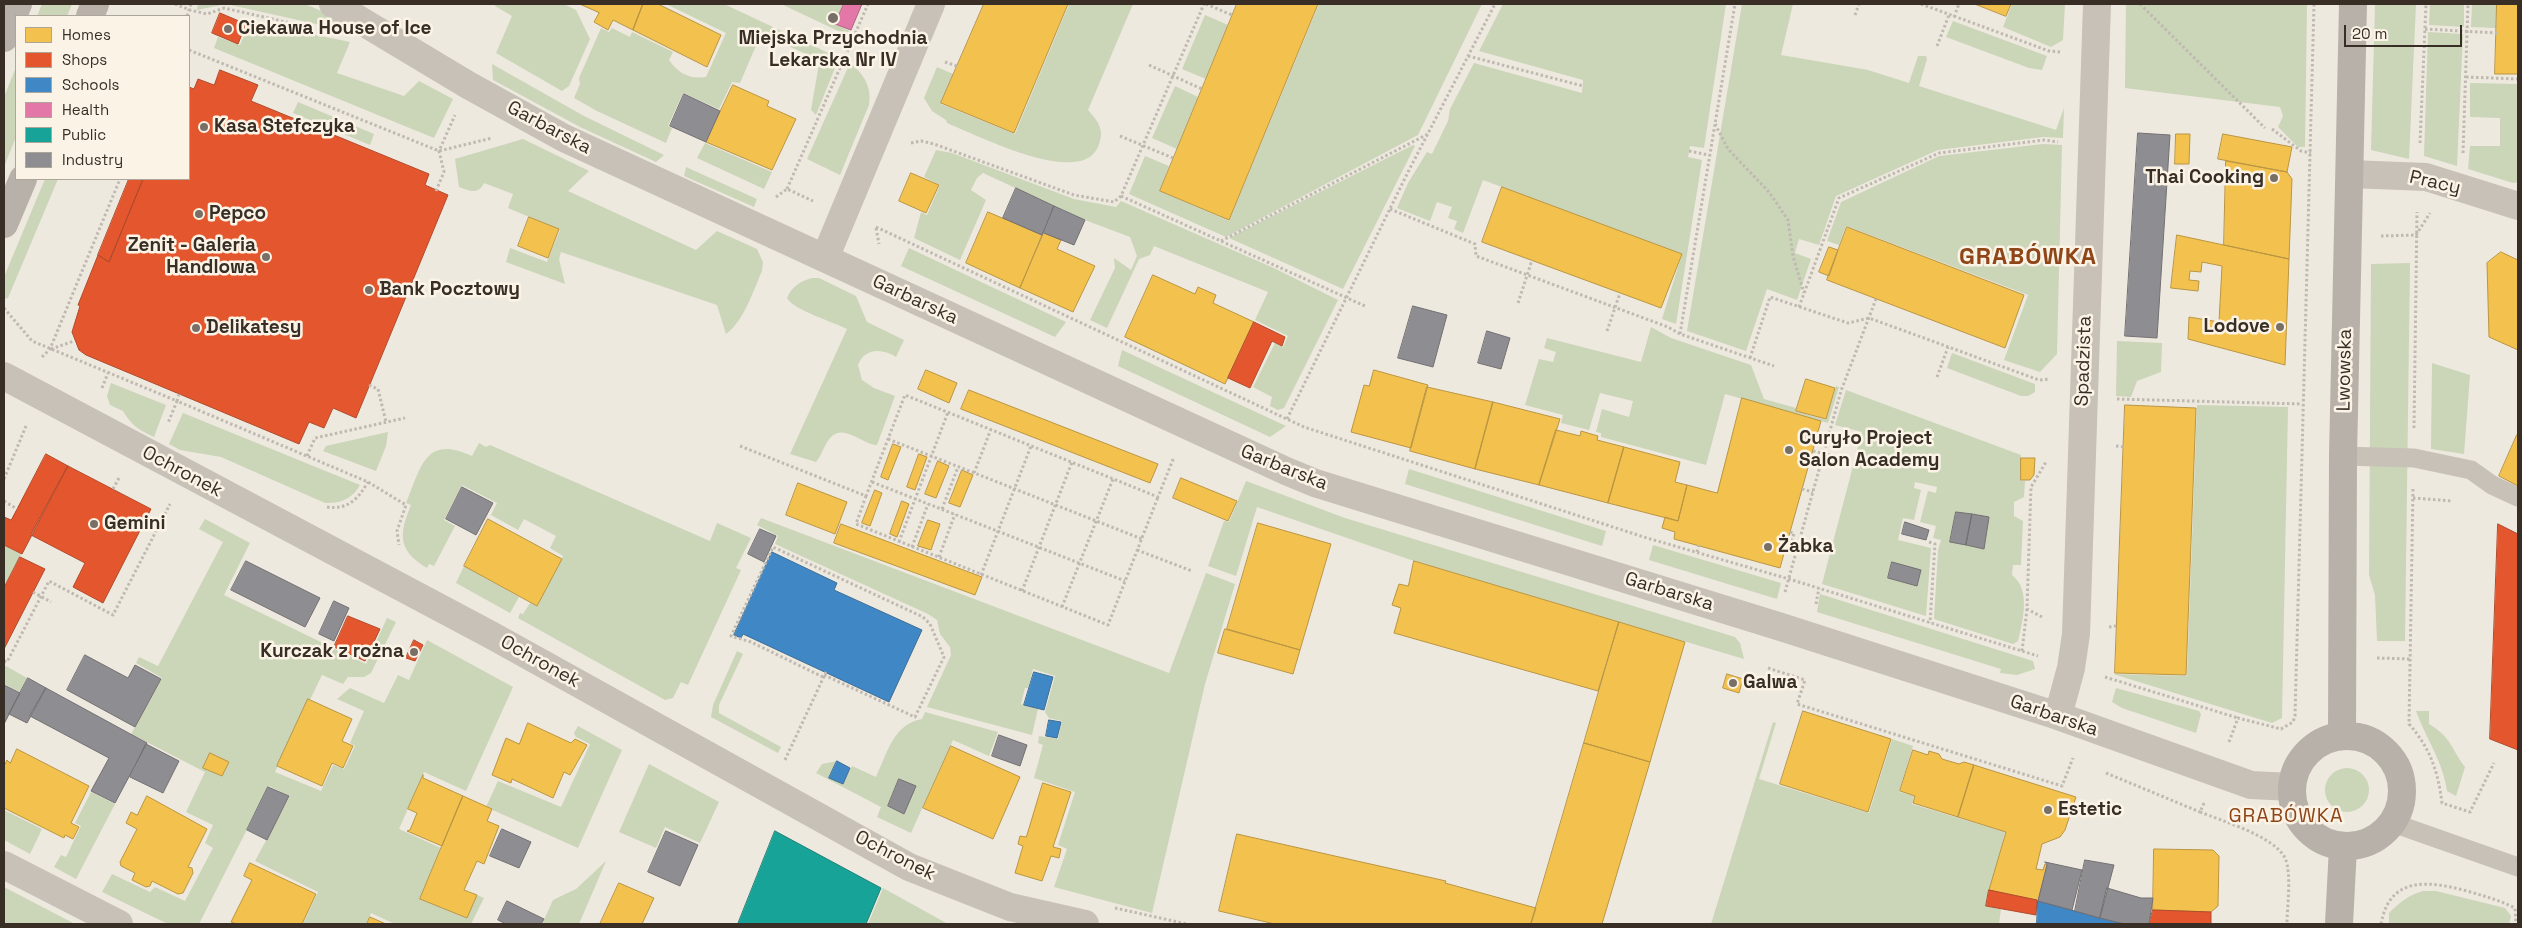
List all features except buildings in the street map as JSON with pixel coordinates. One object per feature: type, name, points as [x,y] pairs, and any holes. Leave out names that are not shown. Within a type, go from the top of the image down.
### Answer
[{"type":"street","points":[[4,38],[18,4]]},
{"type":"street","name":"Garbarska","points":[[333,4],[468,85],[564,138],[1187,426],[1316,483],[1781,626],[2058,716],[2251,785],[2292,787]]},
{"type":"street","points":[[825,258],[932,4]]},
{"type":"street","name":"Spadzista","points":[[2058,716],[2071,668],[2076,634],[2097,4]]},
{"type":"street","name":"Lwowska","points":[[2342,736],[2343,456],[2353,4]]},
{"type":"street","name":"Pracy","points":[[2350,174],[2426,177],[2518,206]]},
{"type":"street","points":[[4,224],[23,180]]},
{"type":"street","name":"Ochronek","points":[[10,379],[200,482],[491,635],[909,866],[1007,915],[1085,924]]},
{"type":"street","points":[[2342,736],[2368,740],[2384,749],[2394,762],[2402,778],[2403,796],[2393,823],[2376,839],[2360,846],[2343,847],[2326,843],[2311,834],[2300,821],[2293,804],[2292,787],[2296,770],[2305,755],[2318,744],[2342,736]]},
{"type":"street","points":[[2339,924],[2343,847]]},
{"type":"street","points":[[4,865],[120,924]]},
{"type":"lane","points":[[2343,456],[2414,458],[2471,470],[2492,485],[2518,497]]},
{"type":"lane","points":[[2393,823],[2518,867]]},
{"type":"path","points":[[175,4],[207,14],[224,8],[312,28]]},
{"type":"path","points":[[188,15],[191,4]]},
{"type":"path","points":[[787,190],[868,4]]},
{"type":"path","points":[[912,137],[908,144],[921,141],[934,144],[1074,195],[1114,202],[1121,196],[1205,4],[1232,15]]},
{"type":"path","points":[[1287,419],[1428,133],[1495,4]]},
{"type":"path","points":[[1680,334],[1735,4]]},
{"type":"path","points":[[1855,15],[1859,4]]},
{"type":"path","points":[[1921,4],[2050,52],[2062,52],[2066,49]]},
{"type":"path","points":[[1954,16],[1959,4]]},
{"type":"path","points":[[2140,4],[2265,128]]},
{"type":"path","points":[[875,227],[1287,419],[1329,436],[1697,552],[1930,622],[2071,668],[2281,729],[2293,722],[2295,716],[2314,4]]},
{"type":"path","points":[[2462,163],[2468,4]]},
{"type":"path","points":[[1937,46],[1949,15]]},
{"type":"path","points":[[2425,28],[2496,33]]},
{"type":"path","points":[[190,50],[439,151],[444,172],[436,190]]},
{"type":"path","points":[[1468,56],[1582,86]]},
{"type":"path","points":[[1149,65],[1202,88]]},
{"type":"path","points":[[2466,77],[2518,79]]},
{"type":"path","points":[[1715,124],[1728,148],[1769,192],[1788,220],[1793,256],[1804,292]]},
{"type":"path","points":[[2272,129],[2301,151],[2311,153]]},
{"type":"path","points":[[1221,240],[1428,133]]},
{"type":"path","points":[[1120,136],[1173,158]]},
{"type":"path","points":[[1799,307],[1839,198],[1939,153],[2044,140],[2067,143]]},
{"type":"path","points":[[1689,151],[1709,155]]},
{"type":"path","points":[[50,349],[120,180]]},
{"type":"path","points":[[1121,196],[1365,306]]},
{"type":"path","points":[[1390,209],[1475,244],[1476,256],[1668,327],[1680,334],[1774,366]]},
{"type":"path","points":[[875,219],[875,227],[882,250]]},
{"type":"path","points":[[2385,236],[2416,235]]},
{"type":"path","points":[[1518,303],[1532,260]]},
{"type":"path","points":[[1607,331],[1620,293]]},
{"type":"path","points":[[1750,358],[1770,297],[1848,323],[1869,318],[2039,380],[2054,379],[2053,387]]},
{"type":"path","points":[[1784,595],[1841,391],[1876,299]]},
{"type":"path","points":[[4,308],[32,342],[368,482],[387,494]]},
{"type":"path","points":[[10,379],[50,349],[74,341]]},
{"type":"path","points":[[1937,377],[1948,346]]},
{"type":"path","points":[[369,385],[378,389],[386,422]]},
{"type":"path","points":[[177,401],[179,394]]},
{"type":"path","points":[[1158,497],[905,395],[856,524],[1108,625],[1187,426]]},
{"type":"path","points":[[2109,398],[2302,404]]},
{"type":"path","points":[[899,542],[948,412]]},
{"type":"path","points":[[307,456],[316,438],[405,418]]},
{"type":"path","points":[[4,479],[27,425]]},
{"type":"path","points":[[974,473],[991,429]]},
{"type":"path","points":[[888,439],[1142,539]]},
{"type":"path","points":[[740,446],[866,496]]},
{"type":"path","points":[[982,574],[1031,446]]},
{"type":"path","points":[[1812,451],[1838,457]]},
{"type":"path","points":[[2022,651],[2027,609],[2031,486],[2049,458]]},
{"type":"path","points":[[1022,591],[1072,462]]},
{"type":"path","points":[[942,509],[958,467]]},
{"type":"path","points":[[1062,607],[1113,479]]},
{"type":"path","points":[[872,482],[1125,581]]},
{"type":"path","points":[[1802,489],[1813,492]]},
{"type":"path","points":[[2413,498],[2452,501]]},
{"type":"path","points":[[4,501],[17,509]]},
{"type":"path","points":[[4,661],[6,662],[49,582],[112,615],[172,502]]},
{"type":"path","points":[[912,547],[928,504]]},
{"type":"path","points":[[938,557],[955,514]]},
{"type":"path","points":[[1790,532],[1794,533],[1790,548],[1797,550]]},
{"type":"path","points":[[1929,542],[1935,544],[1930,622]]},
{"type":"path","points":[[1697,552],[1699,546]]},
{"type":"path","points":[[773,548],[923,617],[930,624],[944,657],[915,717],[824,675],[751,642],[732,636],[773,548]]},
{"type":"path","points":[[1137,550],[1192,571]]},
{"type":"path","points":[[33,592],[51,602]]},
{"type":"path","points":[[2027,609],[2048,620]]},
{"type":"path","points":[[1768,668],[1804,680],[1797,704],[2062,786],[2072,758],[2082,762]]},
{"type":"path","points":[[784,763],[824,675]]},
{"type":"path","points":[[2229,743],[2238,718]]},
{"type":"path","points":[[2100,770],[2256,835],[2274,846],[2285,858],[2288,878],[2287,924]]},
{"type":"path","points":[[2200,812],[2205,801]]},
{"type":"path","points":[[2381,924],[2386,904],[2397,892],[2427,882],[2499,900],[2515,908],[2516,924]]},
{"type":"green space","points":[[42,4],[72,4],[67,15],[37,15]]},
{"type":"green space","points":[[198,4],[226,4],[197,10]]},
{"type":"green space","points":[[226,4],[305,4],[349,23],[353,29],[352,32]]},
{"type":"green space","points":[[496,4],[564,4],[576,10],[590,39],[569,86],[562,91],[496,53],[512,16],[495,6]]},
{"type":"green space","points":[[666,4],[724,4],[839,58],[816,115],[811,110],[819,64],[813,57],[761,34],[740,83],[732,82],[719,109],[683,93],[668,126],[672,128],[666,143],[597,111],[574,98],[580,84],[579,78],[601,28],[609,32],[612,28],[630,37],[632,32],[673,52],[669,60],[685,75],[706,77],[726,33]]},
{"type":"green space","name":"Miejska Przychodnia Lekarska Nr IV","points":[[781,4],[843,4],[835,24],[850,31],[849,36]]},
{"type":"green space","points":[[1069,4],[1133,4],[1088,110],[1100,127],[1101,136],[1098,147],[1088,158],[1071,162],[1050,161],[1027,155],[947,123],[946,120],[932,111],[924,98],[937,67],[953,74],[941,104],[1015,134]]},
{"type":"green space","points":[[1319,4],[1482,4],[1418,135],[1226,237],[1129,194],[1145,156],[1169,166],[1160,191],[1229,221]]},
{"type":"green space","points":[[1503,4],[1726,4],[1704,148],[1690,146],[1688,157],[1702,160],[1676,324],[1662,319],[1682,254],[1483,180],[1463,233],[1454,229],[1457,221],[1448,218],[1452,207],[1437,202],[1430,221],[1397,208],[1408,183],[1427,152],[1432,154],[1448,121],[1450,109],[1474,63],[1582,93],[1583,80],[1479,51]]},
{"type":"green space","points":[[1742,4],[1793,4],[1781,55],[1868,70],[1909,83],[1918,56],[1926,56],[1927,59],[1919,86],[2056,130],[2064,108],[2063,138],[2043,137],[1938,150],[1836,196],[1819,245],[1799,239],[1795,253],[1811,259],[1797,300],[1767,289],[1746,351],[1687,331]]},
{"type":"green space","points":[[2012,4],[2065,4],[2063,40],[2051,47],[2003,27]]},
{"type":"green space","points":[[2126,4],[2307,4],[2305,147],[2298,147],[2278,127],[2283,116],[2280,107],[2125,88]]},
{"type":"green space","points":[[2375,4],[2416,4],[2409,159],[2371,150]]},
{"type":"green space","points":[[2430,4],[2464,4],[2464,27],[2429,25]]},
{"type":"green space","points":[[2472,4],[2497,4],[2496,28],[2471,27]]},
{"type":"green space","points":[[1205,15],[1228,25],[1206,79],[1182,69]]},
{"type":"green space","points":[[250,21],[350,42],[337,73],[404,96],[419,81],[453,99],[434,138],[214,48],[218,37],[240,45]]},
{"type":"green space","points":[[1953,21],[2047,56],[2042,70],[2029,68],[1946,37]]},
{"type":"green space","points":[[2428,32],[2463,34],[2457,166],[2424,156]]},
{"type":"green space","points":[[850,63],[866,81],[870,98],[869,105],[840,175],[807,159]]},
{"type":"green space","points":[[492,64],[584,116],[664,155],[656,162],[580,127],[493,80]]},
{"type":"green space","points":[[15,70],[15,140],[4,167],[4,97]]},
{"type":"green space","points":[[2470,83],[2518,84],[2518,182],[2513,183],[2468,169],[2470,146],[2500,146],[2500,118],[2470,117]]},
{"type":"green space","points":[[1175,86],[1198,97],[1177,149],[1152,138]]},
{"type":"green space","points":[[298,102],[374,134],[370,145],[293,113]]},
{"type":"green space","points":[[523,139],[589,171],[568,191],[696,250],[717,231],[757,249],[763,262],[762,271],[743,314],[732,328],[726,334],[717,305],[561,252],[559,259],[565,284],[506,262],[510,248],[547,262],[560,230],[508,208],[513,194],[484,183],[476,191],[459,187],[455,159]]},
{"type":"green space","points":[[705,143],[772,172],[764,189],[697,158]]},
{"type":"green space","points":[[2043,144],[2062,145],[2057,354],[2040,372],[2004,360],[2028,295],[1846,226],[1839,245],[1827,241],[1841,202],[1939,156]]},
{"type":"green space","points":[[1413,145],[1415,146],[1343,289],[1229,238]]},
{"type":"green space","points":[[936,150],[952,153],[1074,199],[1116,207],[1121,201],[1276,269],[1338,300],[1284,408],[1278,410],[1270,406],[1272,397],[1253,387],[1275,343],[1283,347],[1288,336],[1255,320],[1268,292],[1154,246],[1150,255],[1139,259],[1107,328],[1090,320],[1115,268],[1114,258],[1131,270],[1137,256],[1130,237],[1085,220],[983,173],[977,178],[971,190],[986,200],[960,260],[914,238],[921,212],[927,215],[940,185],[924,177]]},
{"type":"green space","points":[[686,167],[757,199],[754,207],[684,176]]},
{"type":"green space","points":[[45,180],[58,180],[8,298],[4,299],[4,277]]},
{"type":"green space","points":[[909,248],[1066,322],[1055,337],[901,266]]},
{"type":"green space","points":[[2410,263],[2405,641],[2377,641],[2375,595],[2369,575],[2371,264]]},
{"type":"green space","points":[[812,278],[819,278],[856,296],[867,322],[904,340],[896,357],[886,352],[870,352],[861,359],[858,365],[862,380],[874,388],[895,396],[877,445],[841,432],[830,438],[816,462],[790,454],[847,329],[797,307],[787,298],[791,290],[797,285]]},
{"type":"green space","points":[[1651,327],[1671,338],[1751,365],[1764,399],[1796,408],[1795,411],[1826,420],[1836,386],[1839,387],[1828,423],[1725,394],[1706,465],[1601,437],[1601,433],[1596,432],[1602,409],[1629,417],[1633,401],[1600,393],[1589,430],[1561,423],[1563,415],[1525,405],[1539,359],[1553,362],[1556,352],[1544,348],[1547,338],[1641,362]]},
{"type":"green space","points":[[2117,341],[2162,343],[2161,372],[2137,381],[2131,397],[2116,396]]},
{"type":"green space","points":[[1122,350],[1286,426],[1270,437],[1118,366]]},
{"type":"green space","points":[[1952,353],[2035,384],[2035,392],[2028,396],[2021,396],[1947,368]]},
{"type":"green space","points":[[2432,363],[2470,375],[2464,454],[2431,449]]},
{"type":"green space","points":[[111,383],[166,405],[154,437],[136,427],[123,411],[110,405],[107,396]]},
{"type":"green space","points":[[1846,390],[2021,455],[2020,480],[2025,481],[2024,497],[2014,502],[2014,516],[2023,521],[2021,565],[2013,565],[2012,575],[2018,581],[2024,597],[2018,641],[2013,644],[1934,619],[1938,550],[1941,540],[1933,538],[1936,526],[1920,522],[1928,491],[1936,493],[1937,487],[1915,482],[1914,488],[1921,490],[1914,520],[1903,518],[1898,540],[1931,548],[1926,616],[1822,584],[1862,432],[1835,425]]},
{"type":"green space","points":[[2197,405],[2288,407],[2282,718],[2272,723],[2113,674],[2187,676]]},
{"type":"green space","points":[[183,413],[360,485],[350,497],[341,501],[325,503],[221,457],[180,450],[169,444]]},
{"type":"green space","points":[[388,432],[386,446],[376,471],[323,451],[326,446]]},
{"type":"green space","points":[[479,443],[486,447],[490,445],[710,541],[717,523],[751,538],[736,568],[741,570],[688,685],[681,682],[673,698],[665,700],[518,618],[520,613],[523,614],[530,603],[537,606],[563,556],[550,548],[556,536],[524,519],[518,530],[491,515],[497,503],[462,485],[444,520],[455,526],[434,566],[429,564],[427,568],[410,555],[403,541],[404,525],[411,505],[406,503],[421,467],[434,452],[444,449],[456,450],[472,456]]},
{"type":"green space","points":[[1409,469],[1606,531],[1602,546],[1405,484]]},
{"type":"green space","points":[[1246,481],[1345,518],[1735,637],[1740,643],[1744,659],[1414,561],[1257,507],[1236,576],[1208,566],[1224,521],[1229,522]]},
{"type":"green space","points":[[761,518],[1169,673],[1206,573],[1235,584],[1205,684],[1152,913],[1054,887],[1067,849],[1058,845],[1075,792],[1034,778],[1043,745],[1038,743],[1039,736],[1058,739],[1062,721],[1049,718],[1045,712],[1055,676],[1033,669],[1028,688],[1025,688],[1021,704],[1038,709],[1032,735],[927,707],[951,655],[950,647],[940,634],[937,620],[928,614],[775,544],[778,536],[757,525]]},
{"type":"green space","points":[[205,519],[250,543],[224,595],[366,664],[387,618],[396,622],[371,673],[364,677],[348,677],[343,684],[322,675],[275,772],[321,791],[333,765],[344,769],[355,746],[350,743],[364,711],[337,699],[350,688],[384,703],[398,675],[409,680],[427,640],[513,687],[466,791],[424,772],[399,829],[441,848],[421,899],[466,918],[477,895],[484,898],[471,924],[395,924],[371,913],[366,924],[303,924],[318,892],[255,861],[290,796],[269,786],[199,924],[168,924],[102,892],[112,874],[150,892],[155,887],[185,901],[213,848],[205,843],[213,825],[186,812],[205,772],[131,734],[162,678],[136,663],[139,657],[158,666],[223,542],[199,529]]},
{"type":"green space","points":[[4,545],[21,554],[4,587]]},
{"type":"green space","points":[[1653,545],[1781,583],[1777,599],[1649,560]]},
{"type":"green space","points":[[464,566],[519,597],[510,613],[456,583]]},
{"type":"green space","points":[[1820,594],[2033,661],[2035,669],[2017,675],[2000,673],[2001,669],[1817,612]]},
{"type":"green space","points":[[737,651],[743,654],[719,705],[719,713],[781,747],[778,753],[711,717],[713,705]]},
{"type":"green space","points":[[4,665],[27,678],[20,692],[4,684]]},
{"type":"green space","points":[[2116,688],[2199,711],[2201,714],[2196,733],[2122,708],[2112,702]]},
{"type":"green space","points":[[2416,711],[2429,711],[2429,724],[2447,738],[2465,767],[2456,796],[2447,791],[2442,770]]},
{"type":"green space","points":[[925,712],[998,732],[989,756],[953,740],[911,833],[877,817],[881,807],[816,773],[822,764],[837,761],[830,778],[842,784],[852,766],[876,777],[892,741],[898,733],[912,722],[922,719]]},
{"type":"green space","points":[[1773,722],[1776,723],[1759,779],[1869,813],[1892,739],[1913,746],[1899,792],[1914,796],[1912,804],[2005,832],[1986,906],[2001,909],[1999,924],[1711,924]]},
{"type":"green space","points":[[578,726],[622,750],[578,848],[486,807],[498,781],[561,807],[590,744],[576,737],[574,733]]},
{"type":"green space","points":[[649,764],[719,802],[700,843],[665,827],[656,848],[619,832]]},
{"type":"green space","points":[[2343,768],[2351,768],[2363,774],[2369,790],[2363,806],[2351,812],[2343,812],[2331,806],[2325,794],[2325,786],[2331,774]]},
{"type":"green space","points":[[91,792],[115,804],[76,879],[54,867],[61,855],[66,857],[81,826],[75,823]]},
{"type":"green space","points":[[4,810],[42,829],[30,854],[4,840]]},
{"type":"green space","points":[[606,861],[579,924],[542,924],[553,900],[576,889]]},
{"type":"green space","points":[[4,887],[75,924],[4,924]]},
{"type":"green space","points":[[883,888],[948,924],[868,924]]},
{"type":"green space","points":[[2423,891],[2436,891],[2505,908],[2511,916],[2509,924],[2389,924],[2389,913],[2393,909],[2409,897]]},
{"type":"place","name":"Miejska Przychodnia Lekarska Nr IV","points":[[833,18]]},
{"type":"place","name":"Ciekawa House of Ice","points":[[228,29]]},
{"type":"place","name":"Kasa Stefczyka","points":[[204,127]]},
{"type":"place","name":"Thai Cooking","points":[[2274,178]]},
{"type":"place","name":"Pepco","points":[[199,214]]},
{"type":"place","name":"Zenit - Galeria Handlowa","points":[[266,257]]},
{"type":"place","name":"Bank Pocztowy","points":[[369,290]]},
{"type":"place","name":"Lodove","points":[[2280,327]]},
{"type":"place","name":"Delikatesy","points":[[196,328]]},
{"type":"place","name":"Curyło Project Salon Academy","points":[[1789,450]]},
{"type":"place","name":"Gemini","points":[[94,524]]},
{"type":"place","name":"Żabka","points":[[1768,547]]},
{"type":"place","name":"Kurczak z rożna","points":[[414,652]]},
{"type":"place","name":"Galwa","points":[[1733,683]]},
{"type":"place","name":"Estetic","points":[[2048,810]]},
{"type":"district","name":"GRABÓWKA","points":[[2028,257]]},
{"type":"district","name":"GRABÓWKA","points":[[2286,817]]}]
